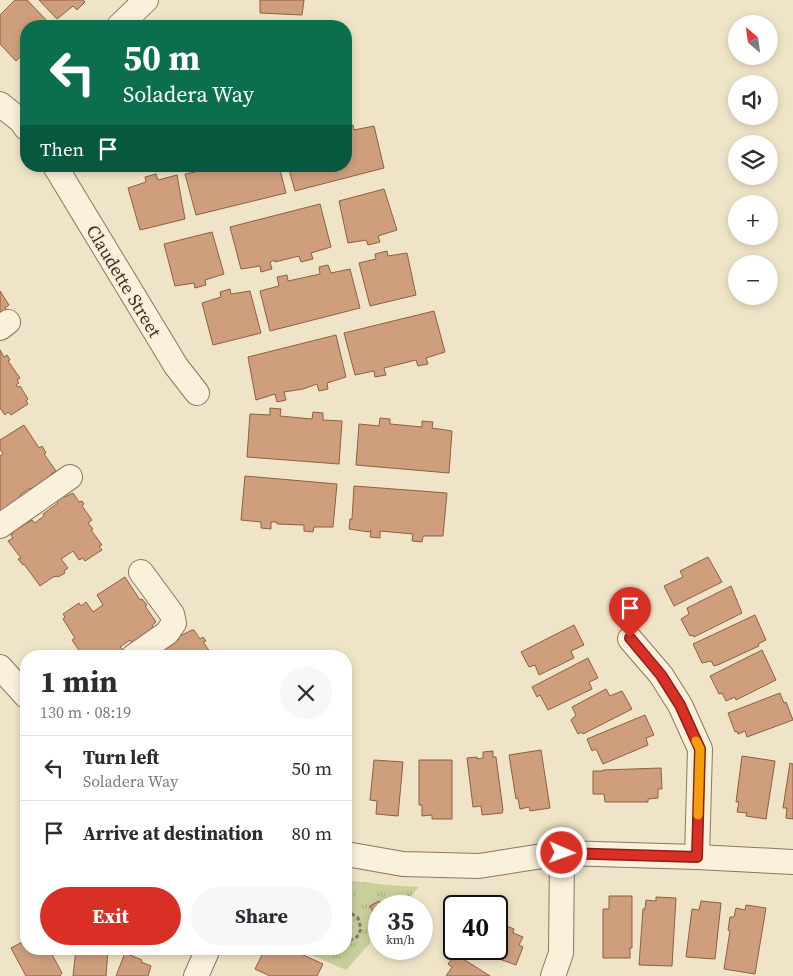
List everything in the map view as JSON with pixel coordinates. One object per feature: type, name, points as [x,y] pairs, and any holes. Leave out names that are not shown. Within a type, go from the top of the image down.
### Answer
[{"type":"street","points":[[125,20],[146,0]]},
{"type":"street","points":[[0,104],[20,119]]},
{"type":"street","name":"Claudette Street","points":[[59,172],[176,366],[197,393]]},
{"type":"street","points":[[0,526],[70,477]]},
{"type":"street","points":[[141,572],[172,614],[174,623],[167,632],[142,650]]},
{"type":"street","points":[[630,638],[661,675],[680,705],[700,749],[697,857]]},
{"type":"street","points":[[0,667],[20,689]]},
{"type":"street","points":[[553,976],[561,954],[562,853]]},
{"type":"street","points":[[352,855],[403,864],[479,866],[562,853],[793,862]]},
{"type":"street","points":[[196,976],[205,955]]},
{"type":"path","points":[[352,914],[358,918],[361,929],[357,937],[352,939]]},
{"type":"green space","points":[[352,881],[419,887],[412,895],[368,895],[368,945],[346,970],[312,955],[352,955]]},
{"type":"building","points":[[15,0],[27,0],[46,20],[20,20],[20,57],[16,61],[0,44],[0,15]]},
{"type":"building","points":[[39,0],[83,0],[85,2],[77,10],[73,6],[57,19]]},
{"type":"building","points":[[260,0],[304,0],[302,15],[260,13]]},
{"type":"building","points":[[352,125],[354,130],[374,126],[384,168],[295,191],[290,172],[352,172]]},
{"type":"building","points":[[195,172],[281,172],[286,193],[196,215],[185,174]]},
{"type":"building","points":[[156,174],[158,180],[177,175],[185,219],[140,230],[128,188],[146,182],[145,177]]},
{"type":"building","points":[[384,189],[397,230],[378,236],[380,242],[368,245],[366,240],[348,243],[339,201]]},
{"type":"building","points":[[320,204],[331,247],[311,253],[313,259],[301,262],[299,256],[275,262],[275,260],[270,262],[272,269],[261,272],[260,266],[241,269],[230,227]]},
{"type":"building","points":[[212,232],[224,274],[205,280],[206,285],[195,288],[194,283],[175,286],[164,244]]},
{"type":"building","points":[[387,251],[388,256],[407,253],[416,295],[370,306],[359,263],[376,259],[375,254]]},
{"type":"building","points":[[328,265],[331,273],[350,269],[360,308],[270,331],[260,291],[279,286],[277,277],[287,275],[288,281],[320,274],[319,267]]},
{"type":"building","points":[[230,289],[231,294],[250,291],[261,333],[213,345],[202,303],[221,297],[220,292]]},
{"type":"building","points":[[0,291],[9,305],[5,308],[7,311],[0,318]]},
{"type":"building","points":[[434,311],[445,352],[426,358],[428,364],[418,366],[416,360],[384,368],[386,375],[375,377],[374,371],[355,375],[344,333]]},
{"type":"building","points":[[336,335],[346,377],[327,383],[328,389],[319,391],[317,384],[303,389],[284,392],[286,400],[277,402],[275,394],[256,400],[248,357]]},
{"type":"building","points":[[0,350],[4,357],[7,355],[10,360],[8,361],[20,378],[17,380],[19,383],[16,385],[20,386],[28,399],[26,401],[28,404],[11,415],[8,412],[5,415],[0,408]]},
{"type":"building","points":[[270,408],[281,409],[280,416],[312,419],[313,412],[323,413],[323,420],[342,421],[339,464],[247,457],[250,414],[270,415]]},
{"type":"building","points":[[380,418],[390,419],[390,424],[422,427],[422,421],[433,422],[432,428],[452,431],[449,473],[356,465],[359,424],[379,426]]},
{"type":"building","points":[[24,425],[39,448],[42,446],[46,453],[44,454],[56,471],[51,474],[53,477],[32,491],[30,488],[20,495],[22,498],[0,513],[0,456],[3,454],[0,449],[0,440]]},
{"type":"building","points":[[245,476],[337,484],[333,527],[314,527],[313,532],[304,531],[304,525],[271,522],[271,529],[261,528],[261,522],[241,520]]},
{"type":"building","points":[[354,486],[447,493],[443,536],[423,536],[422,542],[412,541],[413,534],[380,531],[380,538],[370,537],[371,530],[369,532],[349,529],[350,519],[352,519]]},
{"type":"building","points":[[73,493],[79,502],[82,501],[84,504],[82,506],[92,520],[88,523],[102,545],[99,546],[102,550],[85,561],[83,558],[79,560],[73,551],[61,559],[68,568],[64,571],[65,573],[58,577],[53,577],[40,586],[18,559],[21,558],[8,541],[13,538],[12,532],[32,520],[35,523],[44,516],[43,514],[58,503],[56,501]]},
{"type":"building","points":[[708,557],[722,582],[674,606],[664,586],[683,577],[680,571]]},
{"type":"building","points":[[125,577],[140,600],[142,599],[147,605],[145,606],[156,622],[152,626],[154,629],[132,643],[130,640],[120,647],[123,650],[79,650],[72,640],[75,638],[63,619],[65,617],[63,614],[79,603],[81,606],[86,602],[93,612],[103,605],[97,595]]},
{"type":"building","points":[[731,586],[742,613],[694,637],[693,635],[690,636],[681,619],[689,614],[687,608]]},
{"type":"building","points":[[755,615],[766,640],[758,644],[759,646],[720,664],[714,666],[711,661],[702,663],[693,644]]},
{"type":"building","points":[[574,625],[584,645],[571,651],[574,658],[539,675],[535,665],[529,667],[521,652]]},
{"type":"building","points":[[194,630],[200,639],[203,637],[206,641],[203,642],[209,650],[165,650],[179,639],[178,637]]},
{"type":"building","points":[[762,650],[776,680],[736,700],[735,697],[726,701],[722,693],[719,694],[710,676]]},
{"type":"building","points":[[588,658],[598,678],[589,682],[592,689],[548,710],[540,695],[537,697],[532,687]]},
{"type":"building","points":[[606,689],[610,696],[622,691],[632,709],[583,734],[582,732],[578,734],[571,720],[576,715],[572,707]]},
{"type":"building","points":[[780,693],[784,703],[786,702],[793,720],[747,737],[745,731],[738,734],[737,731],[735,732],[728,713]]},
{"type":"building","points":[[645,715],[654,735],[646,738],[648,745],[603,764],[596,749],[592,751],[587,739]]},
{"type":"building","points":[[541,750],[550,808],[530,811],[529,807],[520,809],[518,798],[516,799],[509,755]]},
{"type":"building","points":[[493,751],[493,757],[496,757],[503,810],[502,813],[482,815],[481,806],[473,807],[467,758],[483,758],[483,752]]},
{"type":"building","points":[[742,756],[775,761],[766,819],[746,816],[747,813],[737,812],[739,802],[736,802]]},
{"type":"building","points":[[374,760],[403,762],[398,816],[376,814],[377,801],[370,800]]},
{"type":"building","points":[[419,760],[452,760],[452,819],[432,819],[432,815],[422,816],[422,805],[419,805]]},
{"type":"building","points":[[790,763],[793,764],[793,819],[786,818],[787,808],[783,808]]},
{"type":"building","points":[[661,768],[662,789],[658,789],[658,798],[648,799],[648,802],[605,802],[604,794],[593,794],[593,771]]},
{"type":"building","points":[[609,896],[632,896],[632,948],[630,948],[630,958],[603,958],[603,909],[609,909]]},
{"type":"building","points":[[656,897],[676,898],[672,966],[639,965],[643,909],[645,909],[646,900],[656,901]]},
{"type":"building","points":[[701,901],[721,903],[715,959],[686,957],[692,909],[699,910]]},
{"type":"building","points":[[746,905],[766,908],[755,974],[724,969],[730,931],[728,930],[730,917],[734,917],[736,908],[745,910]]},
{"type":"building","points":[[508,927],[514,929],[513,933],[523,937],[519,945],[523,947],[516,965],[502,960],[508,960]]},
{"type":"building","points":[[20,943],[20,955],[52,955],[62,973],[60,976],[26,976],[11,948]]},
{"type":"building","points":[[75,955],[108,955],[106,976],[73,976]]},
{"type":"building","points":[[124,955],[130,955],[151,966],[148,976],[116,976]]},
{"type":"building","points":[[262,955],[303,955],[323,964],[317,976],[270,976],[255,969]]},
{"type":"building","points":[[451,960],[465,960],[490,976],[446,976],[452,967],[448,964]]},
{"type":"slow traffic","points":[[696,741],[700,749],[698,815]]},
{"type":"route","points":[[562,853],[697,857],[700,749],[680,705],[661,675],[630,638]]}]
